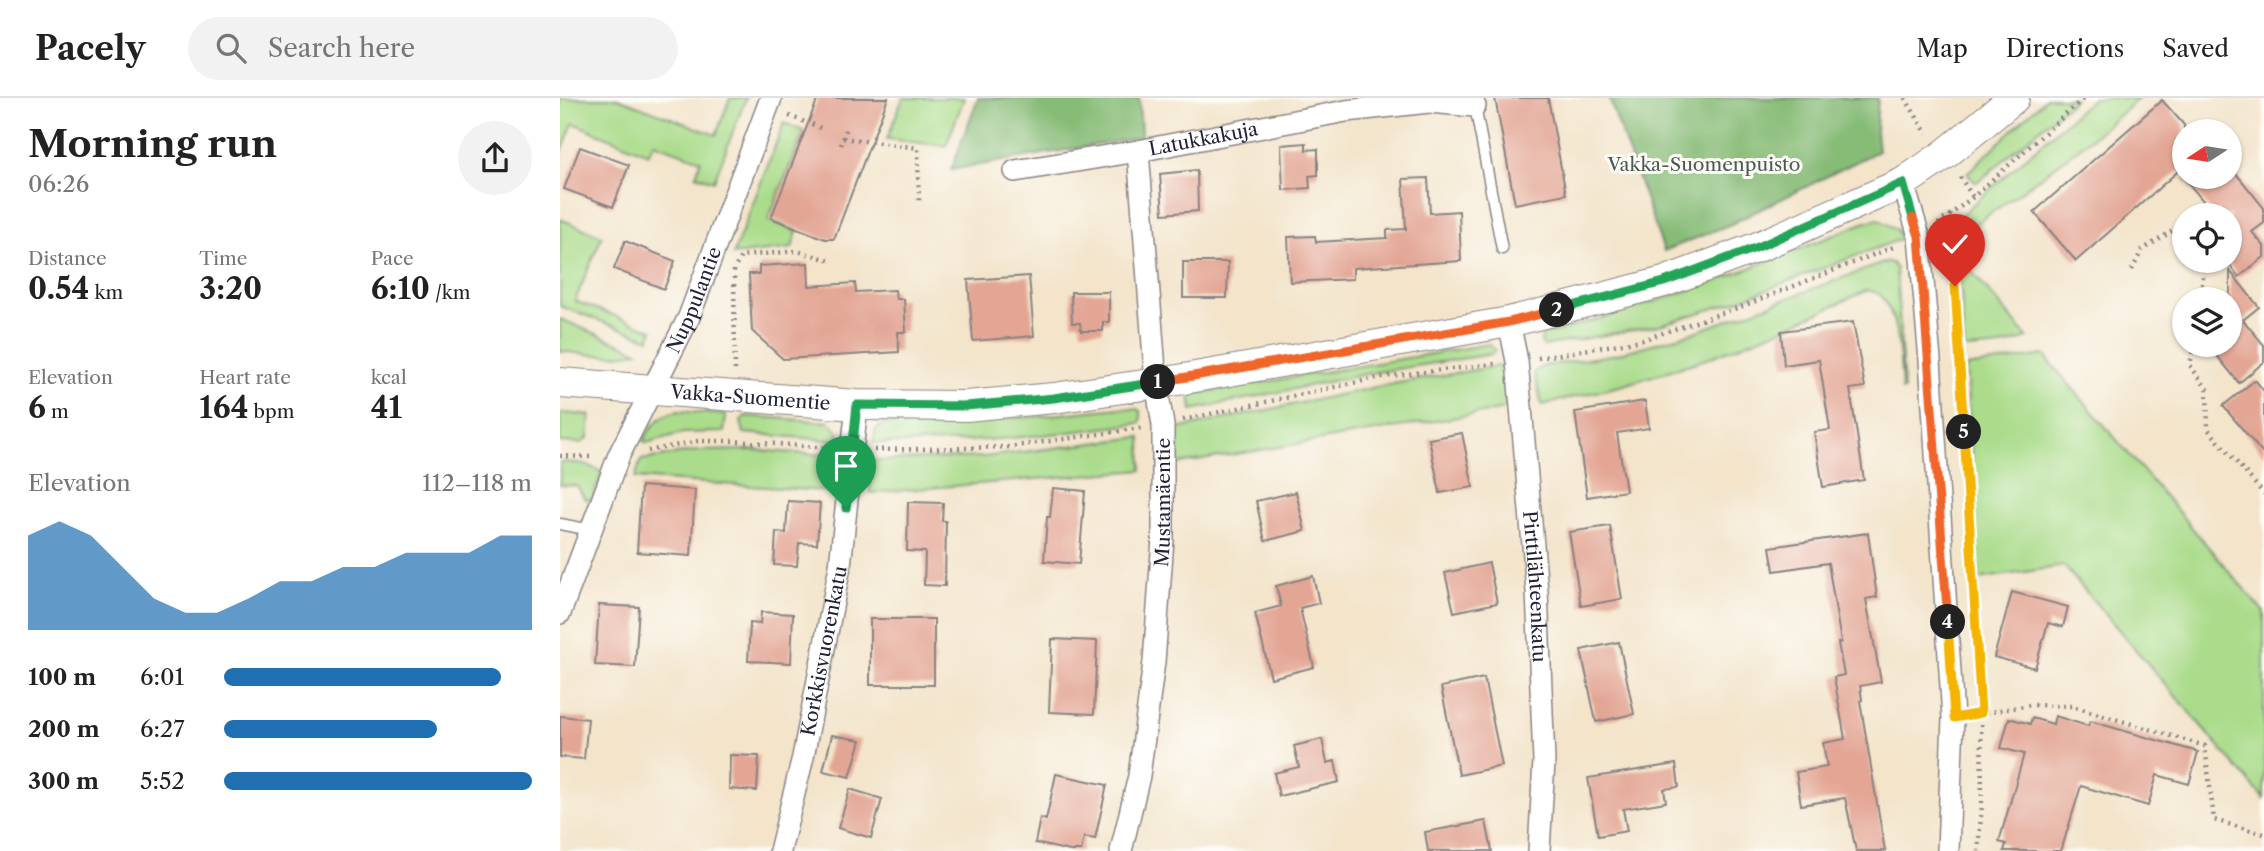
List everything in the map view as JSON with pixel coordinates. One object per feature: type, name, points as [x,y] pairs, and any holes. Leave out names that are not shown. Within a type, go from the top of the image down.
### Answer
[{"type":"street","name":"Nuppulantie","points":[[560,613],[619,455],[689,317],[771,98]]},
{"type":"street","name":"Vakka-Suomentie","points":[[560,383],[857,405],[966,406],[1054,398],[1156,383],[1509,322],[1664,282],[1758,247],[1903,183],[1944,155],[2014,98]]},
{"type":"street","name":"Latukkakuja","points":[[1015,172],[1346,111],[1429,102],[1475,106]]},
{"type":"street","name":"Mustamäentie","points":[[1121,851],[1139,776],[1154,662],[1163,539],[1163,425],[1156,383],[1138,151]]},
{"type":"street","points":[[1903,183],[1919,236],[1930,360],[1954,718],[1948,851]]},
{"type":"street","name":"Pirttilähteenkatu","points":[[1509,322],[1517,361],[1537,591],[1544,761],[1539,851]]},
{"type":"street","name":"Korkkisvuorenkatu","points":[[780,851],[803,757],[839,566],[857,405]]},
{"type":"lane","points":[[1475,106],[1502,249]]},
{"type":"lane","points":[[560,524],[592,530]]},
{"type":"path","points":[[812,124],[822,129]]},
{"type":"path","points":[[841,145],[847,127]]},
{"type":"path","points":[[843,138],[918,148],[919,203]]},
{"type":"path","points":[[1950,214],[1981,713],[1982,804],[1978,851]]},
{"type":"path","points":[[2132,270],[2142,250],[2172,231]]},
{"type":"path","points":[[735,372],[734,270],[741,256],[797,251],[829,260]]},
{"type":"path","points":[[2192,357],[2190,365],[2207,389],[2208,429],[2264,494]]},
{"type":"path","points":[[641,453],[698,441],[837,448]]},
{"type":"path","points":[[560,456],[590,457]]},
{"type":"path","points":[[1954,718],[2030,705],[2072,706],[2205,746],[2214,820],[2264,834]]},
{"type":"green space","points":[[560,98],[618,98],[716,135],[730,98],[746,98],[714,181],[696,175],[701,160],[654,143],[648,154],[573,123],[560,156]]},
{"type":"green space","points":[[903,98],[964,98],[946,146],[887,139]]},
{"type":"green space","points":[[978,98],[1139,98],[1141,137],[951,170]]},
{"type":"green space","name":"Vakka-Suomenpuisto","points":[[1609,98],[1878,98],[1878,151],[1731,224],[1664,251]]},
{"type":"green space","points":[[2046,98],[2076,98],[1975,182],[1967,173]]},
{"type":"green space","points":[[2093,98],[2139,98],[2050,170],[1958,236],[1957,220],[1961,215]]},
{"type":"green space","points":[[784,123],[804,131],[768,220],[797,231],[792,248],[733,255]]},
{"type":"green space","points":[[560,219],[602,236],[575,301],[653,330],[649,339],[560,306]]},
{"type":"green space","points":[[1878,219],[1896,229],[1901,239],[1733,302],[1660,325],[1544,346],[1541,342],[1542,335],[1704,285]]},
{"type":"green space","points":[[1959,257],[2028,338],[2002,346],[1968,349],[1964,347]]},
{"type":"green space","points":[[1886,262],[1892,263],[1896,269],[1902,391],[1898,341],[1892,315],[1880,294],[1868,290],[1706,359],[1624,385],[1542,405],[1534,372],[1544,366],[1617,354],[1695,332]]},
{"type":"green space","points":[[560,319],[638,351],[609,355],[560,351]]},
{"type":"green space","points":[[1489,344],[1495,350],[1492,354],[1371,373],[1192,410],[1190,395]]},
{"type":"green space","points":[[2044,355],[2264,612],[2264,799],[2064,566],[1978,579],[1966,367]]},
{"type":"green space","points":[[1498,366],[1505,373],[1506,409],[1178,464],[1177,429],[1381,386]]},
{"type":"green space","points":[[1119,408],[1137,409],[1141,412],[1141,423],[1007,438],[873,443],[876,429],[884,424],[1032,417]]},
{"type":"green space","points":[[678,411],[726,415],[724,432],[683,433],[646,443],[643,441],[657,422]]},
{"type":"green space","points":[[560,413],[590,415],[588,438],[581,443],[560,442]]},
{"type":"green space","points":[[745,416],[830,422],[838,432],[839,441],[744,433],[741,421]]},
{"type":"green space","points":[[1141,437],[1142,470],[870,493],[872,461],[984,457]]},
{"type":"green space","points":[[753,450],[839,456],[839,492],[635,478],[641,460],[697,451]]},
{"type":"green space","points":[[560,462],[580,463],[599,470],[601,475],[592,500],[585,499],[577,486],[560,485]]},
{"type":"building","points":[[818,98],[888,98],[834,239],[825,239],[771,218]]},
{"type":"building","points":[[1495,98],[1548,98],[1566,194],[1515,204]]},
{"type":"building","points":[[2162,100],[2179,119],[2172,119],[2172,177],[2076,261],[2034,212]]},
{"type":"building","points":[[1306,143],[1306,150],[1318,149],[1318,175],[1309,176],[1310,188],[1283,190],[1281,145]]},
{"type":"building","points":[[580,147],[629,165],[613,207],[564,189]]},
{"type":"building","points":[[1197,170],[1198,211],[1163,214],[1160,174]]},
{"type":"building","points":[[1428,178],[1430,213],[1459,211],[1461,261],[1353,268],[1353,279],[1290,282],[1288,237],[1315,236],[1316,242],[1387,238],[1387,230],[1406,229],[1403,179]]},
{"type":"building","points":[[2242,181],[2264,208],[2264,223],[2252,232],[2264,246],[2264,257],[2239,277],[2236,273],[2242,273],[2242,203],[2205,203],[2193,189],[2242,189]]},
{"type":"building","points":[[625,241],[675,261],[664,289],[614,269]]},
{"type":"building","points":[[1183,262],[1228,262],[1227,298],[1183,298]]},
{"type":"building","points":[[808,263],[809,286],[855,283],[856,292],[895,290],[896,299],[904,299],[906,332],[898,332],[899,352],[783,359],[752,331],[749,274],[759,274],[759,266]]},
{"type":"building","points":[[2232,273],[2259,307],[2243,320],[2264,345],[2264,362],[2239,383],[2218,357],[2242,357],[2242,287],[2230,287]]},
{"type":"building","points":[[1029,276],[1034,336],[973,341],[968,280]]},
{"type":"building","points":[[1071,292],[1109,292],[1109,322],[1103,322],[1103,331],[1081,331],[1080,323],[1072,323]]},
{"type":"building","points":[[1853,322],[1865,387],[1850,389],[1864,480],[1823,487],[1814,432],[1830,430],[1819,360],[1784,365],[1781,331]]},
{"type":"building","points":[[2255,380],[2264,391],[2264,455],[2223,406]]},
{"type":"building","points":[[1645,401],[1649,428],[1617,433],[1626,491],[1587,497],[1575,412]]},
{"type":"building","points":[[1462,433],[1473,487],[1440,493],[1429,439]]},
{"type":"building","points":[[641,486],[695,490],[691,556],[637,552]]},
{"type":"building","points":[[1053,488],[1085,491],[1079,564],[1044,561],[1047,517],[1050,517]]},
{"type":"building","points":[[1296,492],[1305,531],[1265,541],[1256,501]]},
{"type":"building","points":[[788,501],[820,503],[817,544],[799,543],[797,566],[774,565],[776,532],[786,533]]},
{"type":"building","points":[[908,502],[943,503],[942,521],[946,521],[945,586],[924,585],[925,552],[907,551]]},
{"type":"building","points":[[1610,526],[1622,599],[1581,606],[1569,532]]},
{"type":"building","points":[[1868,533],[1877,597],[1866,599],[1881,682],[1860,686],[1860,701],[1885,851],[1856,851],[1845,798],[1801,805],[1796,772],[1827,767],[1823,743],[1845,739],[1834,677],[1844,675],[1838,643],[1841,642],[1828,563],[1774,571],[1770,547]]},
{"type":"building","points":[[1489,563],[1497,603],[1454,612],[1445,573]]},
{"type":"building","points":[[1313,576],[1319,603],[1300,608],[1314,667],[1271,678],[1255,613],[1281,606],[1276,586]]},
{"type":"building","points":[[2012,592],[2068,607],[2063,627],[2048,623],[2035,668],[1994,657]]},
{"type":"building","points":[[599,605],[639,607],[635,667],[595,665]]},
{"type":"building","points":[[761,612],[793,614],[791,663],[748,661],[750,623],[760,624]]},
{"type":"building","points":[[870,619],[934,619],[934,685],[870,685]]},
{"type":"building","points":[[1052,639],[1097,641],[1094,714],[1049,712]]},
{"type":"building","points":[[1619,642],[1634,714],[1596,722],[1581,650]]},
{"type":"building","points":[[1484,678],[1502,766],[1459,775],[1441,687]]},
{"type":"building","points":[[560,716],[588,719],[584,759],[560,757]]},
{"type":"building","points":[[2055,716],[2088,726],[2090,721],[2198,752],[2189,784],[2157,775],[2148,806],[2081,786],[2061,851],[2004,851],[2006,844],[1999,842],[2024,754],[2001,748],[2009,718],[2030,724],[2032,718],[2053,724]]},
{"type":"building","points":[[832,735],[861,740],[850,777],[823,771]]},
{"type":"building","points":[[1322,739],[1327,763],[1335,761],[1339,782],[1279,796],[1274,773],[1299,767],[1294,746]]},
{"type":"building","points":[[730,755],[759,756],[757,791],[729,789]]},
{"type":"building","points":[[1676,764],[1679,787],[1664,789],[1666,802],[1623,809],[1627,831],[1598,836],[1588,778]]},
{"type":"building","points":[[1056,774],[1107,785],[1095,839],[1084,837],[1081,851],[1035,843],[1040,818],[1046,820]]},
{"type":"building","points":[[850,789],[882,799],[871,838],[838,828]]},
{"type":"building","points":[[1486,821],[1492,851],[1428,851],[1425,832]]},
{"type":"route","points":[[846,508],[857,405],[966,406],[1054,398],[1178,380],[1509,322],[1664,282],[1758,247],[1903,183],[1919,236],[1954,718],[1981,713],[1955,286]]}]
